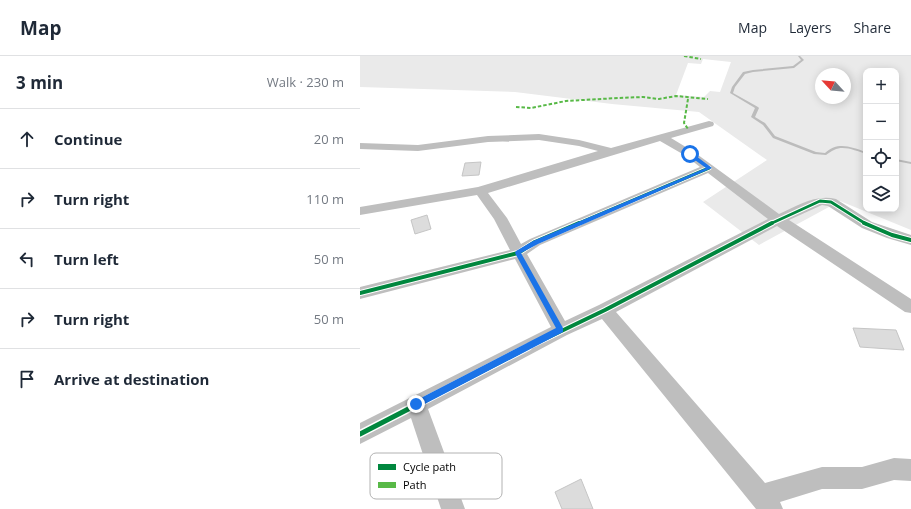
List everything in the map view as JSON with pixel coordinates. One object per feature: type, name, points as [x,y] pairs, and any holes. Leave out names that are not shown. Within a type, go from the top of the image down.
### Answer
[{"type":"street","points":[[360,211],[480,191],[708,124]]},
{"type":"street","points":[[360,146],[418,148],[488,139],[539,137],[579,143],[612,151]]},
{"type":"street","points":[[661,137],[690,154],[778,220],[911,307]]},
{"type":"street","points":[[360,293],[518,253],[536,242],[709,168]]},
{"type":"street","points":[[480,191],[500,218],[561,330]]},
{"type":"street","points":[[360,434],[561,330],[605,310],[778,220],[820,201],[831,202],[867,225],[892,235],[911,240]]},
{"type":"street","points":[[605,310],[766,502],[822,478],[862,478],[894,469],[911,470]]},
{"type":"street","points":[[416,404],[433,453]]},
{"type":"street","points":[[449,499],[453,509]]},
{"type":"shaded area","points":[[360,56],[911,56],[911,230],[867,212],[899,212],[899,68],[863,68],[863,210],[840,201],[759,245],[703,202],[767,160],[699,112],[612,104],[515,92],[360,87]],"holes":[[[703,59],[731,62],[720,92],[710,91],[704,97],[676,95],[688,63],[701,64]]]},
{"type":"building","points":[[481,162],[479,175],[462,176],[465,163]]},
{"type":"building","points":[[427,215],[431,229],[415,234],[411,220]]},
{"type":"building","points":[[853,328],[896,330],[904,350],[860,347]]},
{"type":"building","points":[[581,479],[593,509],[562,509],[555,492]]},
{"type":"waterway","points":[[799,56],[803,60],[794,67],[744,73],[731,93],[757,108],[753,117],[764,124],[774,137],[815,153],[826,154],[830,150],[840,147],[863,152]]},
{"type":"waterway","points":[[899,161],[911,163]]},
{"type":"marked path","points":[[684,56],[701,59]]},
{"type":"marked path","points":[[516,107],[531,108],[566,101],[618,98],[643,97],[659,99],[676,96],[708,99]]},
{"type":"marked path","points":[[688,99],[684,123],[688,129]]},
{"type":"cycle path","points":[[360,293],[518,253],[535,242],[709,168]]},
{"type":"cycle path","points":[[360,434],[561,330],[605,310],[778,220],[820,201],[831,202],[867,225],[892,235],[911,240]]},
{"type":"route","points":[[416,404],[561,330],[518,253],[536,242],[709,168],[690,154]]}]
